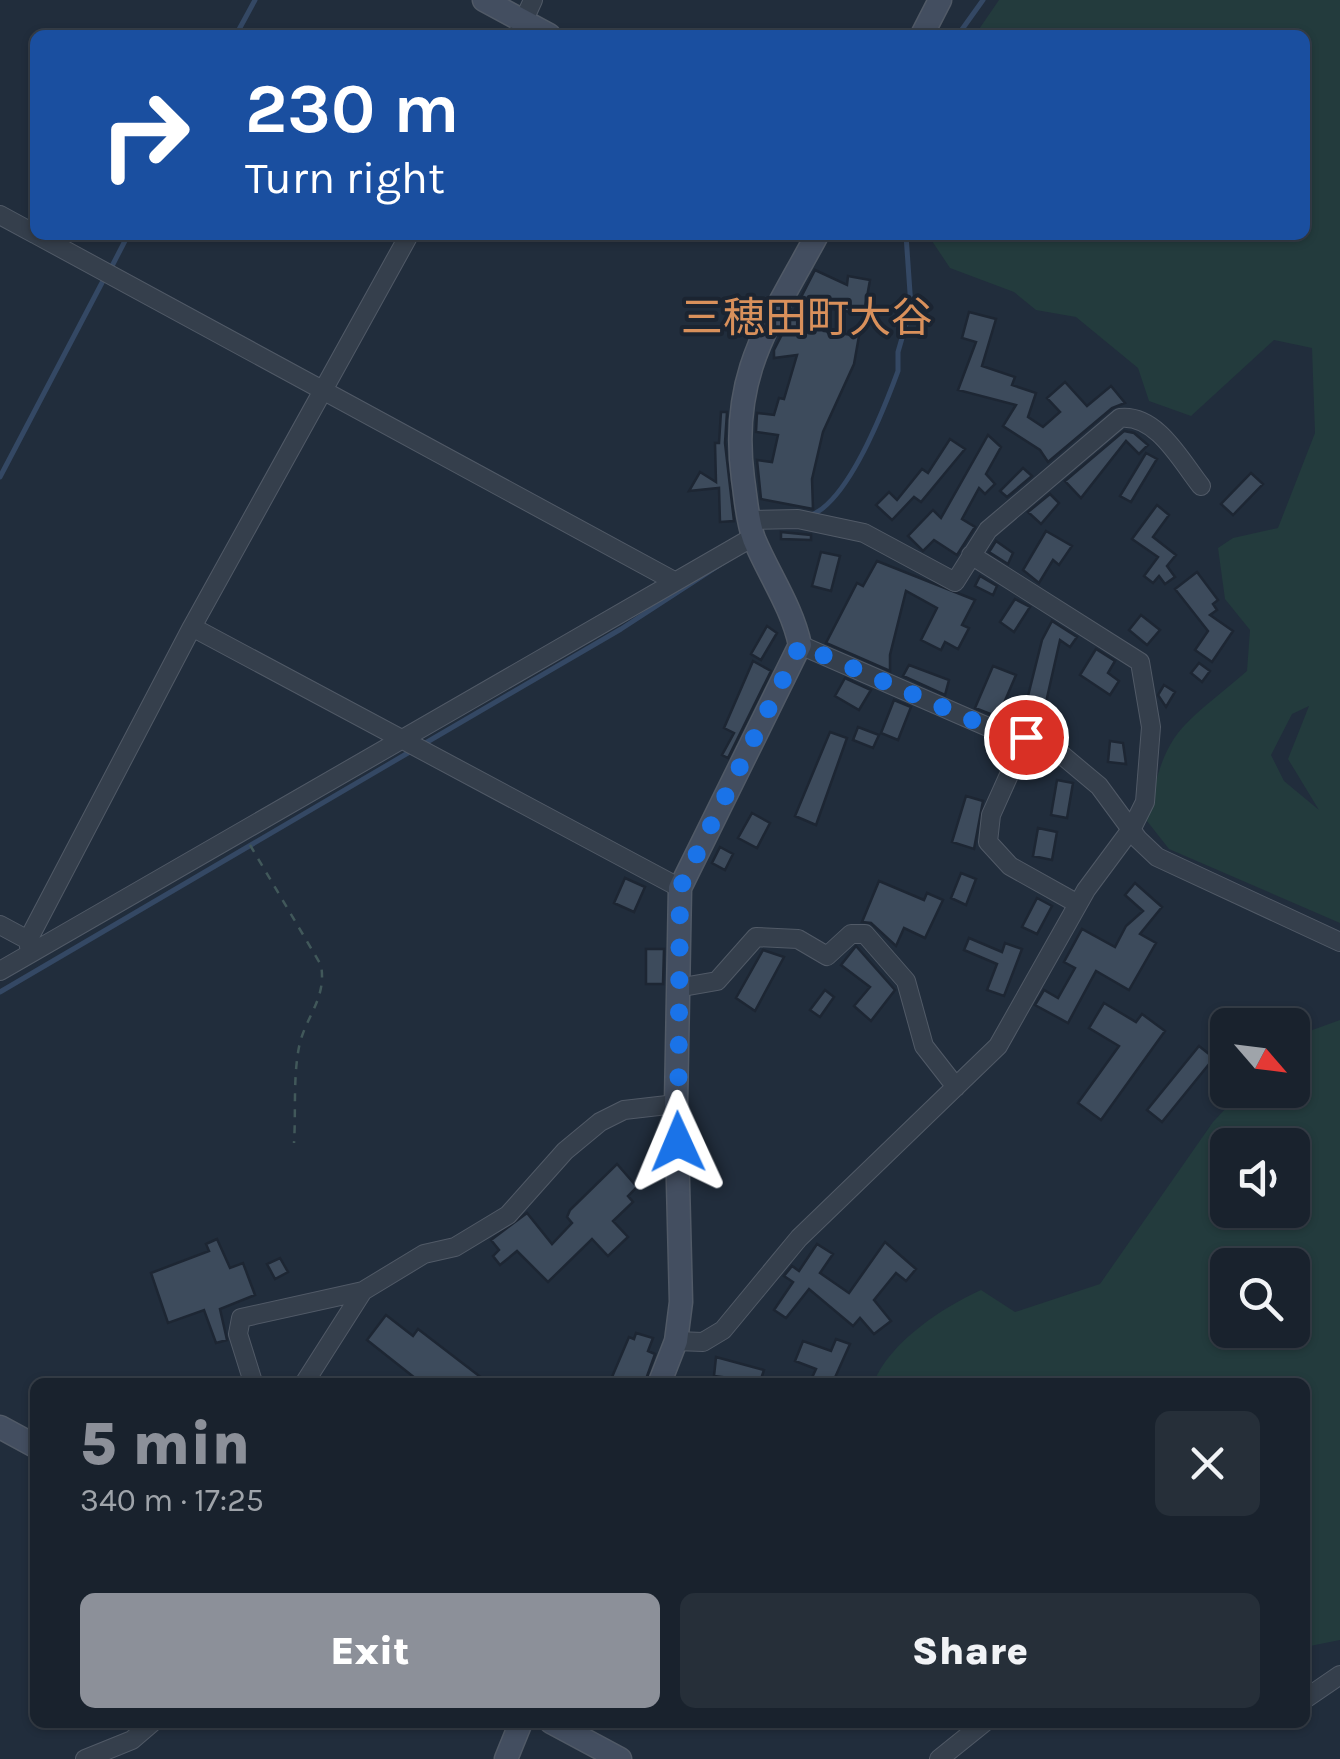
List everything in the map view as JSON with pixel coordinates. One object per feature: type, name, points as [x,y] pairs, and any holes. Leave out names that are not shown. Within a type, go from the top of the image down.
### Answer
[{"type":"main road","points":[[484,0],[524,19]]},
{"type":"main road","points":[[925,30],[940,0]]},
{"type":"main road","points":[[662,1378],[676,1341],[682,1256],[676,1104],[680,888],[800,645],[795,623],[751,529],[738,442],[743,386],[750,362],[813,240]]},
{"type":"main road","points":[[0,1427],[30,1443]]},
{"type":"main road","points":[[506,1759],[519,1728]]},
{"type":"main road","points":[[562,1728],[620,1759]]},
{"type":"street","points":[[0,216],[30,231]]},
{"type":"street","points":[[47,240],[674,581]]},
{"type":"street","points":[[29,947],[192,627],[406,240]]},
{"type":"street","points":[[0,971],[29,947],[404,740],[674,581],[751,529],[798,518],[864,533],[955,582],[988,530],[1120,418],[1144,421],[1155,430],[1201,486]]},
{"type":"street","points":[[676,1341],[703,1342],[723,1330],[799,1238],[956,1087],[1009,1030],[1078,904],[1132,828],[1148,795],[1151,727],[1140,662],[971,555]]},
{"type":"street","points":[[192,627],[680,888]]},
{"type":"street","points":[[800,645],[988,727],[1056,750],[1099,786],[1146,849],[1178,868],[1340,942]]},
{"type":"street","points":[[1026,737],[991,815],[988,842],[1010,866],[1078,904]]},
{"type":"street","points":[[0,925],[29,947]]},
{"type":"street","points":[[677,988],[717,981],[756,937],[798,939],[827,956],[852,934],[865,934],[906,981],[924,1046],[956,1087]]},
{"type":"street","points":[[252,1378],[238,1334],[242,1318],[363,1291],[424,1254],[455,1247],[492,1228],[600,1122],[624,1110],[676,1104]]},
{"type":"street","points":[[309,1378],[363,1291]]},
{"type":"street","points":[[1310,1697],[1340,1676]]},
{"type":"street","points":[[85,1759],[132,1740],[146,1728]]},
{"type":"street","points":[[939,1759],[978,1728]]},
{"type":"path","points":[[242,830],[321,965],[323,990],[300,1042],[294,1143]]},
{"type":"green space","points":[[999,0],[1340,0],[1340,923],[1169,849],[1147,821],[1161,766],[1178,733],[1247,671],[1250,630],[1225,599],[1218,548],[1233,538],[1278,528],[1315,433],[1312,348],[1274,340],[1191,416],[1149,401],[1138,368],[1076,317],[1036,310],[1014,292],[950,268],[931,240],[1310,240],[1310,30],[978,30]],"holes":[[[1309,706],[1288,759],[1319,810],[1284,781],[1271,755],[1292,714]]]},
{"type":"green space","points":[[1340,1020],[1340,1640],[1310,1646],[1310,1378],[876,1378],[892,1353],[919,1327],[981,1290],[1015,1312],[1100,1284],[1213,1122],[1226,1108],[1310,1108],[1310,1031]]},
{"type":"building","points":[[815,270],[847,285],[848,276],[870,280],[864,314],[831,309],[824,331],[859,336],[854,364],[823,432],[812,479],[813,509],[761,499],[757,460],[772,462],[778,435],[756,432],[757,413],[774,415],[779,398],[784,399],[797,355],[774,358],[774,350]]},
{"type":"building","points":[[969,312],[996,319],[982,366],[1015,377],[1012,385],[1036,393],[1028,417],[1043,427],[1060,412],[1047,398],[1065,382],[1087,406],[1111,386],[1125,403],[1112,408],[1048,462],[1040,450],[1003,426],[1016,405],[958,390],[976,342],[962,338]]},
{"type":"building","points":[[721,412],[727,412],[725,443],[734,521],[720,522],[719,488],[689,491],[700,472],[716,482],[715,443],[719,443]]},
{"type":"building","points":[[1124,431],[1134,433],[1148,445],[1139,454],[1126,441],[1081,498],[1065,481]]},
{"type":"building","points":[[988,435],[1001,447],[986,474],[995,484],[985,494],[979,488],[962,519],[975,527],[957,555],[934,540],[923,551],[908,536],[933,510],[941,518]]},
{"type":"building","points":[[950,439],[965,449],[921,502],[914,497],[892,520],[876,505],[889,492],[897,500],[922,469],[928,473]]},
{"type":"building","points":[[1146,453],[1157,459],[1131,502],[1120,496]]},
{"type":"building","points":[[1023,468],[1032,476],[1007,497],[1000,491]]},
{"type":"building","points":[[1251,473],[1263,484],[1233,515],[1221,504]]},
{"type":"building","points":[[1050,494],[1059,503],[1041,524],[1028,512]]},
{"type":"building","points":[[1157,505],[1169,515],[1153,537],[1176,555],[1167,566],[1175,577],[1165,584],[1159,576],[1153,583],[1144,576],[1158,557],[1132,539]]},
{"type":"building","points":[[1046,531],[1072,546],[1059,565],[1053,560],[1039,583],[1023,570]]},
{"type":"building","points":[[781,532],[811,535],[811,540],[781,539]]},
{"type":"building","points":[[996,541],[1013,553],[1008,564],[989,552]]},
{"type":"building","points":[[821,552],[840,556],[831,591],[812,586]]},
{"type":"building","points":[[877,561],[975,600],[962,625],[969,628],[958,649],[945,642],[941,650],[921,640],[937,608],[906,591],[890,655],[890,671],[826,643],[857,583],[863,586]]},
{"type":"building","points":[[1197,572],[1218,600],[1213,604],[1217,610],[1210,615],[1233,631],[1212,662],[1195,650],[1208,631],[1175,589]]},
{"type":"building","points":[[980,576],[997,586],[993,595],[975,586]]},
{"type":"building","points":[[1015,599],[1030,607],[1014,632],[1000,622]]},
{"type":"building","points":[[1141,615],[1160,630],[1147,645],[1129,630]]},
{"type":"building","points":[[1052,621],[1077,637],[1070,647],[1060,640],[1040,729],[1021,724],[1042,640]]},
{"type":"building","points":[[767,626],[777,633],[761,660],[751,654]]},
{"type":"building","points":[[1096,649],[1115,661],[1108,673],[1119,681],[1110,695],[1080,675]]},
{"type":"building","points":[[753,661],[771,671],[728,758],[722,755],[734,733],[724,728]]},
{"type":"building","points":[[1199,663],[1210,671],[1202,682],[1191,673]]},
{"type":"building","points":[[909,665],[949,680],[945,695],[903,676]]},
{"type":"building","points":[[993,666],[1016,675],[998,717],[975,708]]},
{"type":"building","points":[[845,678],[871,690],[859,710],[835,696]]},
{"type":"building","points":[[1164,685],[1175,692],[1166,707],[1158,695]]},
{"type":"building","points":[[894,700],[911,707],[898,740],[881,733]]},
{"type":"building","points":[[858,727],[879,735],[873,748],[853,740]]},
{"type":"building","points":[[830,732],[847,738],[816,825],[795,816]]},
{"type":"building","points":[[1110,741],[1123,743],[1126,764],[1108,762]]},
{"type":"building","points":[[1057,780],[1073,783],[1067,818],[1051,815]]},
{"type":"building","points":[[966,796],[983,801],[974,849],[952,842]]},
{"type":"building","points":[[752,813],[770,823],[757,848],[738,838]]},
{"type":"building","points":[[1038,828],[1057,832],[1052,860],[1033,856]]},
{"type":"building","points":[[720,847],[733,854],[725,870],[712,863]]},
{"type":"building","points":[[961,873],[976,879],[966,905],[951,898]]},
{"type":"building","points":[[625,878],[645,887],[634,912],[614,903]]},
{"type":"building","points":[[879,881],[924,900],[927,893],[943,900],[925,938],[904,928],[896,946],[871,923],[862,922]]},
{"type":"building","points":[[1135,883],[1162,907],[1140,934],[1156,943],[1129,990],[1096,971],[1068,1023],[1035,1005],[1044,990],[1058,998],[1075,968],[1064,962],[1082,929],[1115,947],[1126,926],[1143,911],[1125,895]]},
{"type":"building","points":[[1037,898],[1052,906],[1037,934],[1022,927]]},
{"type":"building","points":[[969,938],[1002,952],[1005,943],[1022,949],[1004,996],[987,990],[997,964],[964,950]]},
{"type":"building","points":[[856,946],[895,990],[871,1021],[854,1006],[870,987],[841,965]]},
{"type":"building","points":[[646,949],[664,949],[663,984],[646,984]]},
{"type":"building","points":[[763,950],[784,957],[755,1011],[736,998]]},
{"type":"building","points":[[825,990],[834,997],[820,1017],[810,1010]]},
{"type":"building","points":[[1104,1003],[1136,1022],[1142,1014],[1165,1031],[1101,1120],[1078,1103],[1119,1046],[1089,1028]]},
{"type":"building","points":[[1199,1046],[1210,1055],[1210,1063],[1162,1122],[1147,1110]]},
{"type":"building","points":[[617,1164],[637,1187],[628,1196],[633,1202],[613,1221],[628,1237],[608,1256],[592,1239],[548,1282],[517,1251],[500,1265],[493,1256],[499,1250],[491,1240],[527,1213],[552,1244],[572,1223],[567,1217],[570,1210]]},
{"type":"building","points":[[217,1239],[230,1268],[243,1263],[255,1295],[220,1309],[227,1340],[216,1343],[204,1310],[168,1323],[151,1273],[209,1251],[206,1244]]},
{"type":"building","points":[[885,1242],[916,1269],[906,1281],[896,1273],[874,1300],[891,1321],[874,1334],[860,1318],[853,1326],[809,1289],[786,1318],[774,1310],[793,1282],[784,1276],[792,1266],[799,1271],[817,1244],[833,1254],[820,1273],[849,1293]]},
{"type":"building","points":[[280,1258],[288,1272],[275,1279],[267,1264]]},
{"type":"building","points":[[386,1315],[413,1336],[418,1329],[482,1378],[415,1378],[367,1340]]},
{"type":"building","points":[[636,1333],[653,1338],[648,1351],[655,1354],[646,1378],[612,1377],[629,1337],[634,1339]]},
{"type":"building","points":[[836,1339],[850,1344],[835,1378],[812,1378],[816,1369],[795,1361],[803,1341],[831,1351]]},
{"type":"building","points":[[716,1357],[764,1370],[761,1378],[714,1376]]},
{"type":"waterway","points":[[239,30],[255,0]]},
{"type":"waterway","points":[[962,30],[983,0]]},
{"type":"waterway","points":[[111,268],[125,240]]},
{"type":"waterway","points":[[809,516],[823,508],[851,474],[898,371],[898,352],[911,307],[906,240]]},
{"type":"waterway","points":[[0,477],[105,277]]},
{"type":"waterway","points":[[422,745],[621,629],[741,551]]},
{"type":"waterway","points":[[0,992],[413,750]]},
{"type":"district","name":"三穂田町大谷","points":[[807,317]]},
{"type":"route","points":[[678,1142],[676,910],[680,888],[794,664],[800,645],[988,727],[1026,737]]}]
